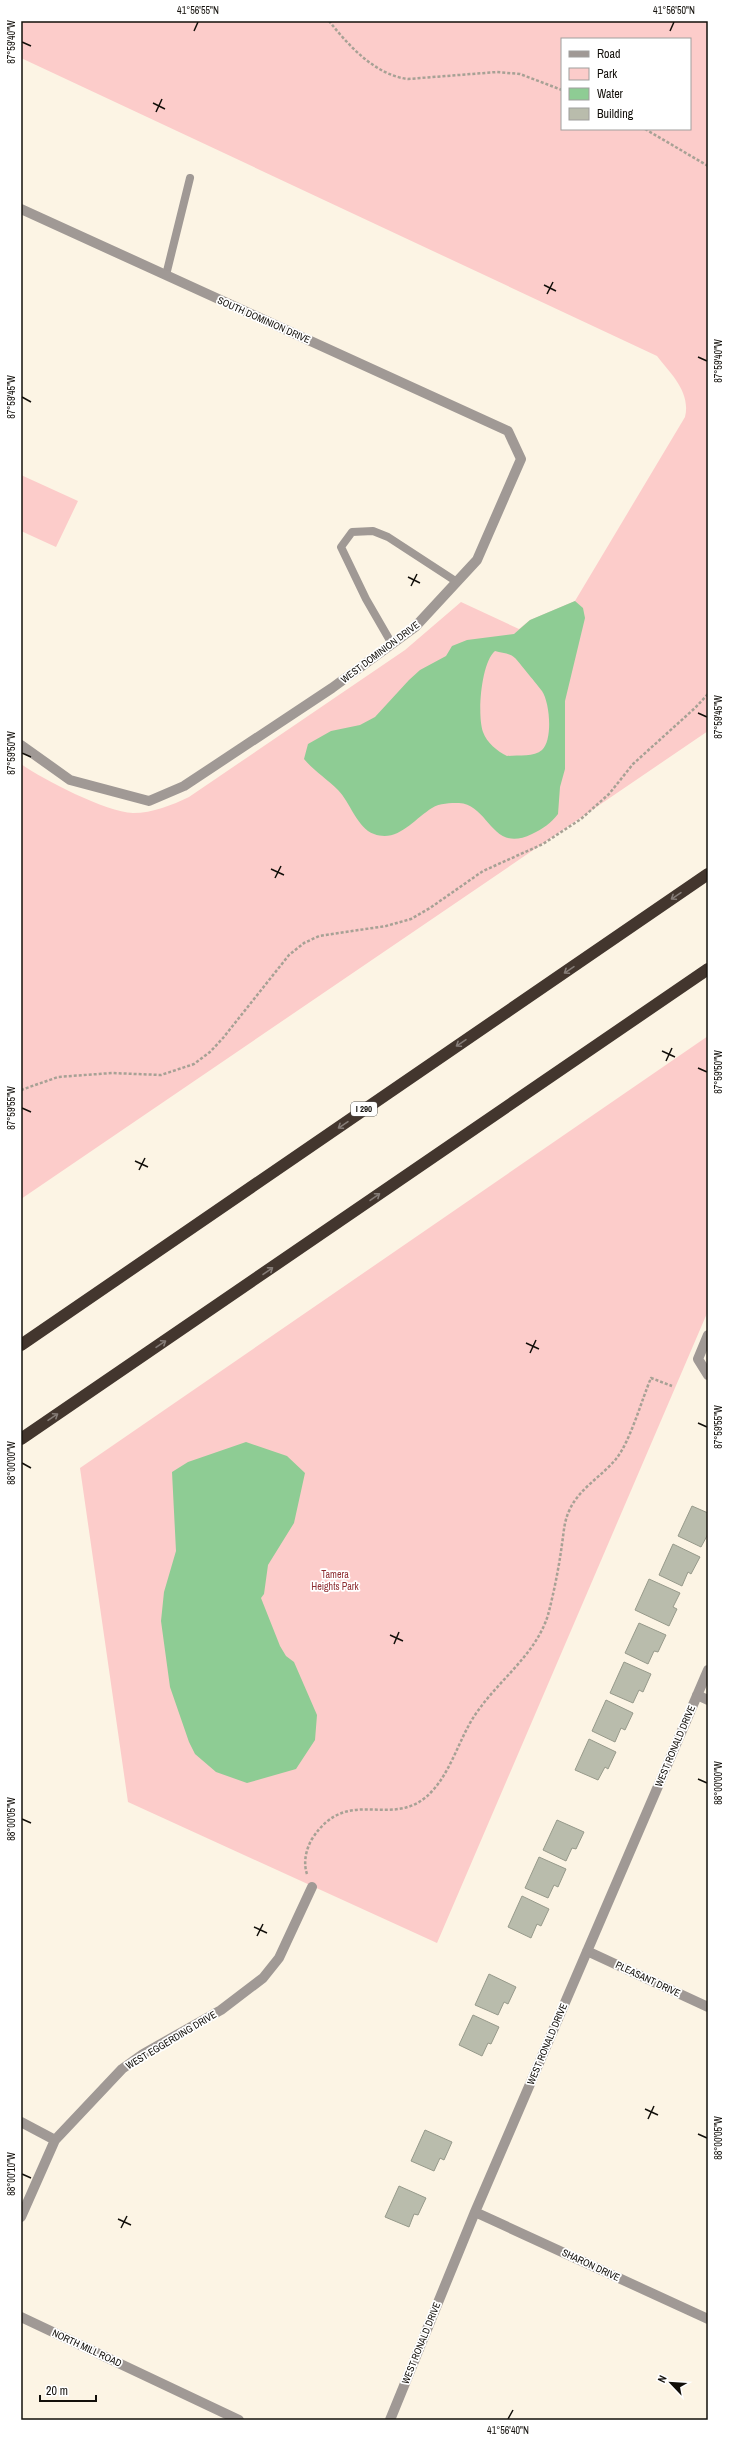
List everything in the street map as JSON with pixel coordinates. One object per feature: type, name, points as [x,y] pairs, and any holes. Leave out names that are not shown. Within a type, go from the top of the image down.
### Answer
[{"type":"highway","name":"I 290","points":[[21,1345],[708,874]]},
{"type":"highway","points":[[21,1439],[708,969]]},
{"type":"street","name":"SOUTH DOMINION DRIVE","points":[[21,209],[508,430]]},
{"type":"street","name":"WEST DOMINION DRIVE","points":[[21,745],[70,780],[148,801],[184,786],[332,688],[415,627],[457,582],[477,560],[520,459],[508,430]]},
{"type":"street","points":[[708,1335],[698,1359],[708,1375]]},
{"type":"street","name":"WEST RONALD DRIVE","points":[[390,2420],[475,2212],[708,1670]]},
{"type":"street","points":[[697,1695],[708,1700]]},
{"type":"street","name":"WEST EGGERDING DRIVE","points":[[21,2217],[55,2140],[122,2069],[144,2054],[221,2010],[263,1978],[279,1958],[312,1887]]},
{"type":"street","name":"PLEASANT DRIVE","points":[[587,1951],[708,2007]]},
{"type":"street","points":[[21,2122],[55,2140]]},
{"type":"street","name":"SHARON DRIVE","points":[[475,2212],[708,2319]]},
{"type":"street","name":"NORTH MILL ROAD","points":[[21,2317],[239,2420]]},
{"type":"lane","points":[[166,275],[190,178]]},
{"type":"lane","points":[[392,644],[366,599],[341,547],[352,532],[374,531],[388,537],[457,582]]},
{"type":"path","points":[[329,21],[378,70],[394,77],[408,79],[497,72],[520,74],[561,90]]},
{"type":"path","points":[[647,130],[708,166]]},
{"type":"path","points":[[21,1090],[58,1077],[112,1074],[161,1075],[194,1064],[210,1052],[224,1038],[289,955],[304,943],[319,936],[386,926],[411,919],[430,908],[483,870],[555,837],[581,819],[609,794],[633,764],[696,708],[708,694]]},
{"type":"path","points":[[312,1887],[304,1866],[309,1844],[319,1828],[334,1815],[350,1810],[400,1810],[418,1804],[434,1789],[477,1712],[534,1645],[547,1616],[562,1544],[564,1522],[571,1505],[617,1457],[651,1378],[672,1386]]},
{"type":"green space","points":[[21,21],[708,21],[708,731],[21,1199],[21,764],[59,786],[107,807],[133,813],[148,812],[162,808],[189,797],[405,650],[461,602],[519,629],[530,620],[575,601],[685,417],[685,399],[682,391],[674,377],[657,356],[21,58]]},
{"type":"green space","points":[[21,475],[78,501],[56,547],[21,531]]},
{"type":"green space","name":"Tamera Heights Park","points":[[708,1036],[708,1311],[437,1943],[128,1802],[80,1468]]},
{"type":"water","points":[[575,601],[583,608],[585,618],[565,701],[565,769],[560,787],[558,814],[550,823],[540,830],[518,838],[508,838],[499,834],[478,812],[469,806],[459,803],[435,806],[398,833],[383,836],[368,831],[358,821],[338,790],[304,759],[308,744],[331,731],[360,725],[375,717],[409,680],[420,670],[446,656],[452,646],[467,640],[514,634],[530,620]],"holes":[[[495,651],[513,656],[542,691],[545,697],[549,721],[548,738],[542,750],[535,754],[507,756],[493,746],[487,740],[483,732],[480,714],[483,677],[490,657]]]},
{"type":"water","points":[[246,1442],[287,1456],[305,1473],[294,1523],[268,1565],[264,1594],[261,1598],[280,1646],[286,1656],[294,1662],[317,1715],[315,1740],[296,1769],[247,1783],[216,1772],[195,1754],[189,1742],[170,1687],[161,1621],[164,1592],[176,1551],[172,1472],[188,1462]]},
{"type":"building","points":[[692,1506],[708,1513],[708,1534],[701,1547],[678,1536]]},
{"type":"building","points":[[673,1544],[700,1557],[691,1574],[688,1572],[682,1586],[659,1575]]},
{"type":"building","points":[[649,1579],[680,1593],[673,1607],[677,1609],[669,1626],[635,1610]]},
{"type":"building","points":[[639,1623],[666,1635],[658,1652],[654,1651],[648,1664],[625,1653]]},
{"type":"building","points":[[624,1662],[651,1674],[643,1692],[639,1690],[633,1703],[610,1693]]},
{"type":"building","points":[[606,1700],[633,1713],[625,1730],[621,1728],[615,1742],[592,1731]]},
{"type":"building","points":[[589,1739],[616,1752],[608,1769],[605,1767],[598,1780],[575,1770]]},
{"type":"building","points":[[557,1820],[584,1832],[576,1849],[572,1848],[566,1861],[543,1850]]},
{"type":"building","points":[[539,1857],[566,1869],[558,1887],[554,1885],[548,1898],[525,1888]]},
{"type":"building","points":[[522,1896],[549,1909],[541,1926],[537,1924],[531,1938],[508,1927]]},
{"type":"building","points":[[489,1974],[516,1987],[508,2004],[504,2002],[498,2015],[475,2005]]},
{"type":"building","points":[[473,2015],[499,2027],[491,2044],[488,2043],[482,2056],[459,2045]]},
{"type":"building","points":[[425,2130],[452,2142],[444,2160],[440,2158],[434,2171],[411,2161]]},
{"type":"building","points":[[399,2186],[426,2198],[418,2215],[414,2214],[409,2227],[385,2217]]}]
